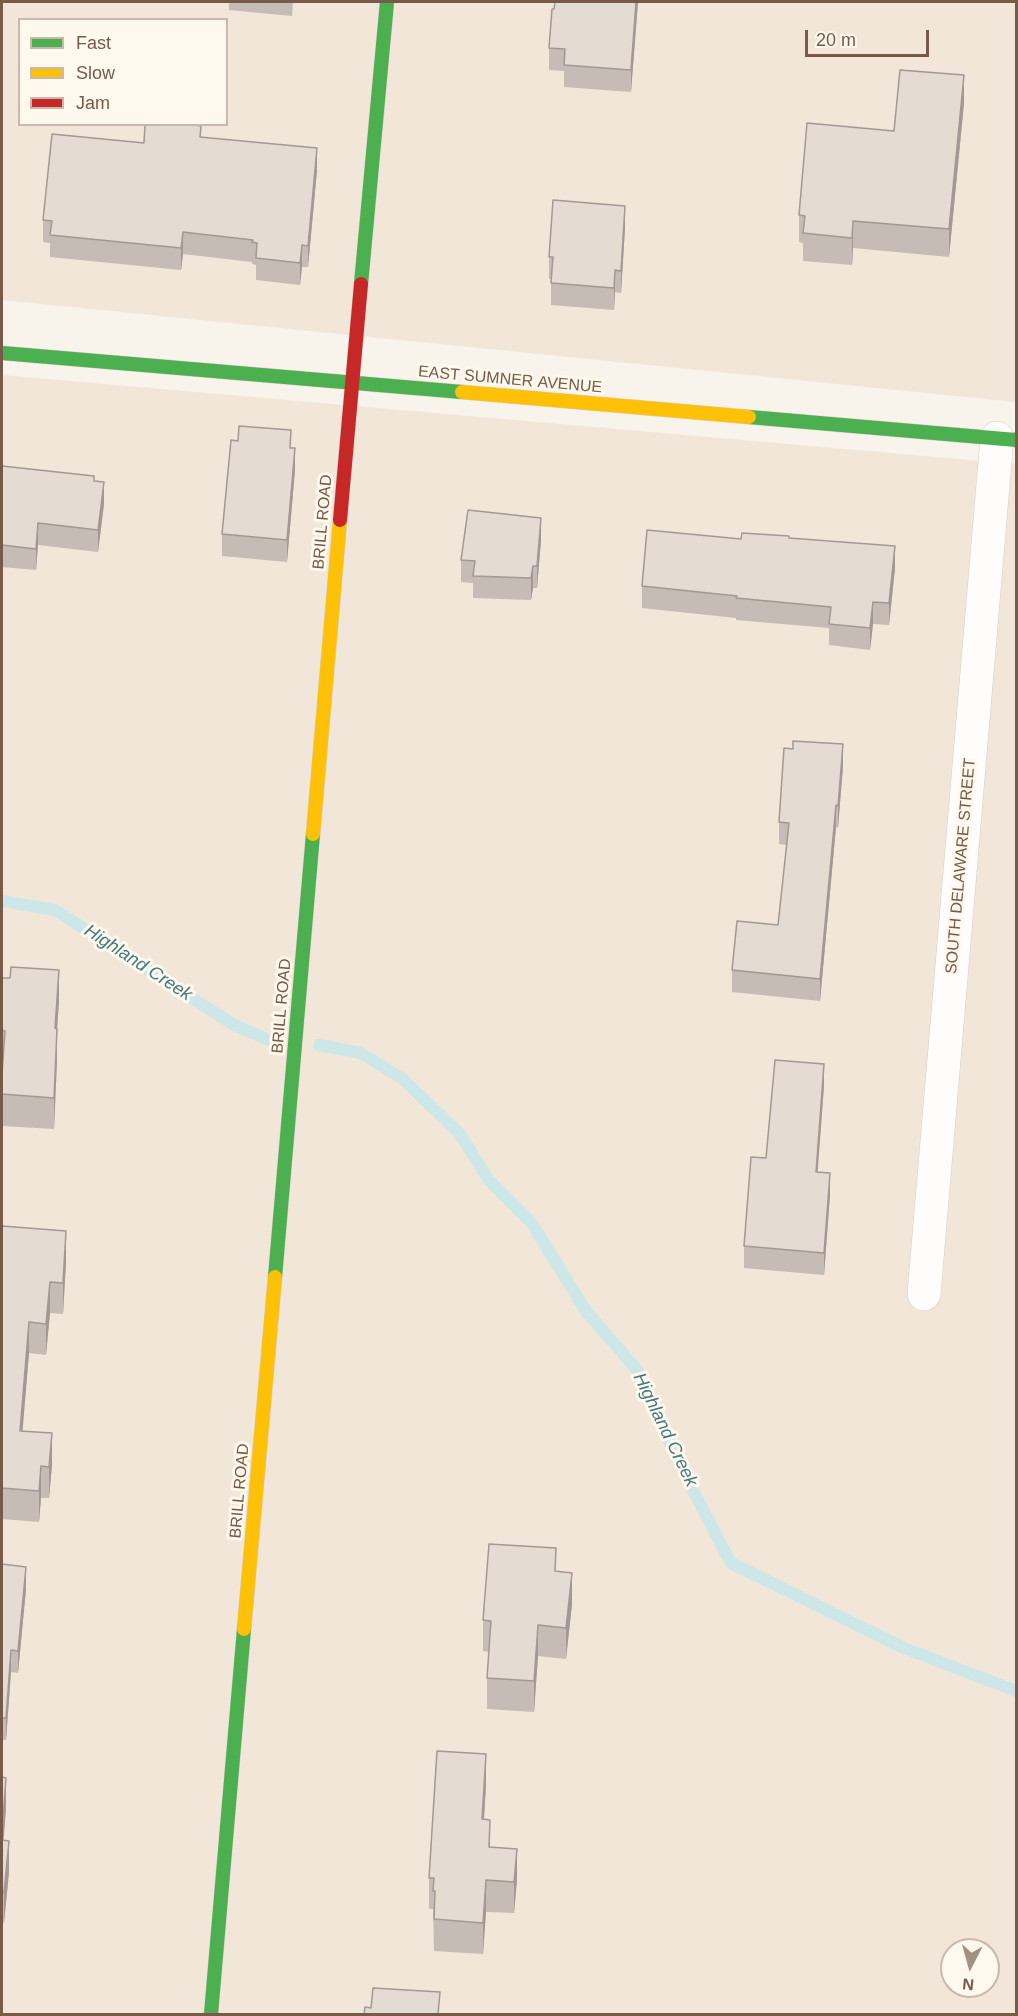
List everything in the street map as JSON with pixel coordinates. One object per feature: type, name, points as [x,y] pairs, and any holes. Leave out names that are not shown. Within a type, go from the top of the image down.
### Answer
[{"type":"street","name":"BRILL ROAD","points":[[211,2014],[387,2]]},
{"type":"street","name":"EAST SUMNER AVENUE","points":[[2,352],[1007,439]]},
{"type":"street","name":"SOUTH DELAWARE STREET","points":[[924,1294],[1007,439]]},
{"type":"shaded area","points":[[2,2],[1016,2],[1016,402],[2,300]]},
{"type":"shaded area","points":[[2,375],[1016,464],[1016,2014],[2,2014]]},
{"type":"building","points":[[555,2],[636,2],[631,70],[564,65],[565,49],[549,48],[552,9],[554,9]]},
{"type":"building","points":[[900,70],[964,75],[949,229],[853,221],[852,238],[803,233],[805,216],[799,215],[807,123],[894,131]]},
{"type":"building","points":[[145,126],[201,126],[200,137],[317,148],[308,246],[302,245],[300,263],[256,258],[257,243],[252,242],[253,240],[183,232],[181,248],[50,235],[52,221],[43,220],[52,134],[144,143]]},
{"type":"building","points":[[553,200],[625,206],[621,271],[615,270],[614,288],[551,283],[553,257],[549,257]]},
{"type":"building","points":[[239,426],[291,430],[290,448],[295,448],[287,540],[222,534],[231,440],[238,441]]},
{"type":"building","points":[[2,466],[94,476],[94,481],[104,482],[98,530],[38,523],[36,549],[2,545]]},
{"type":"building","points":[[468,510],[541,518],[537,566],[533,566],[531,578],[473,576],[475,561],[461,560]]},
{"type":"building","points":[[647,530],[741,539],[742,533],[789,536],[789,538],[895,546],[889,603],[873,602],[870,628],[829,624],[831,607],[642,586]]},
{"type":"building","points":[[793,741],[843,744],[820,979],[732,970],[737,921],[778,925],[789,823],[779,822],[784,748],[793,749]]},
{"type":"building","points":[[11,967],[59,970],[54,1098],[2,1094],[5,1031],[2,1030],[2,978],[10,978]]},
{"type":"building","points":[[775,1060],[824,1064],[816,1172],[830,1173],[824,1253],[744,1246],[751,1157],[766,1158]]},
{"type":"building","points":[[2,1226],[66,1231],[63,1283],[50,1282],[46,1324],[29,1322],[20,1431],[52,1433],[49,1467],[41,1466],[39,1491],[2,1488]]},
{"type":"building","points":[[489,1544],[556,1548],[555,1571],[572,1573],[566,1628],[538,1625],[534,1681],[487,1678],[491,1621],[483,1620]]},
{"type":"building","points":[[2,1564],[26,1567],[18,1651],[11,1650],[6,1718],[2,1718]]},
{"type":"building","points":[[437,1751],[486,1754],[482,1819],[490,1820],[489,1847],[517,1849],[514,1882],[486,1880],[483,1923],[434,1919],[434,1878],[429,1878]]},
{"type":"building","points":[[2,1777],[6,1778],[2,1831]]},
{"type":"building","points":[[2,1840],[9,1841],[4,1892],[2,1892]]},
{"type":"building","points":[[373,1988],[440,1992],[438,2014],[364,2014],[365,2007],[371,2008]]},
{"type":"waterway","name":"Highland Creek","points":[[2,901],[55,910],[234,1025],[269,1040]]},
{"type":"waterway","name":"Highland Creek","points":[[319,1045],[361,1053],[403,1079],[459,1133],[489,1180],[531,1222],[586,1311],[638,1371],[679,1464],[731,1563],[904,1648],[1016,1691]]},
{"type":"traffic: fast","points":[[361,284],[387,2]]},
{"type":"traffic: fast","points":[[2,353],[462,392]]},
{"type":"traffic: fast","points":[[749,417],[1016,440]]},
{"type":"traffic: fast","points":[[275,1277],[313,834]]},
{"type":"traffic: fast","points":[[211,2014],[244,1629]]},
{"type":"traffic: slow","points":[[462,392],[749,417]]},
{"type":"traffic: slow","points":[[313,834],[340,520]]},
{"type":"traffic: slow","points":[[244,1629],[275,1277]]},
{"type":"traffic: jam","points":[[340,520],[361,284]]}]
